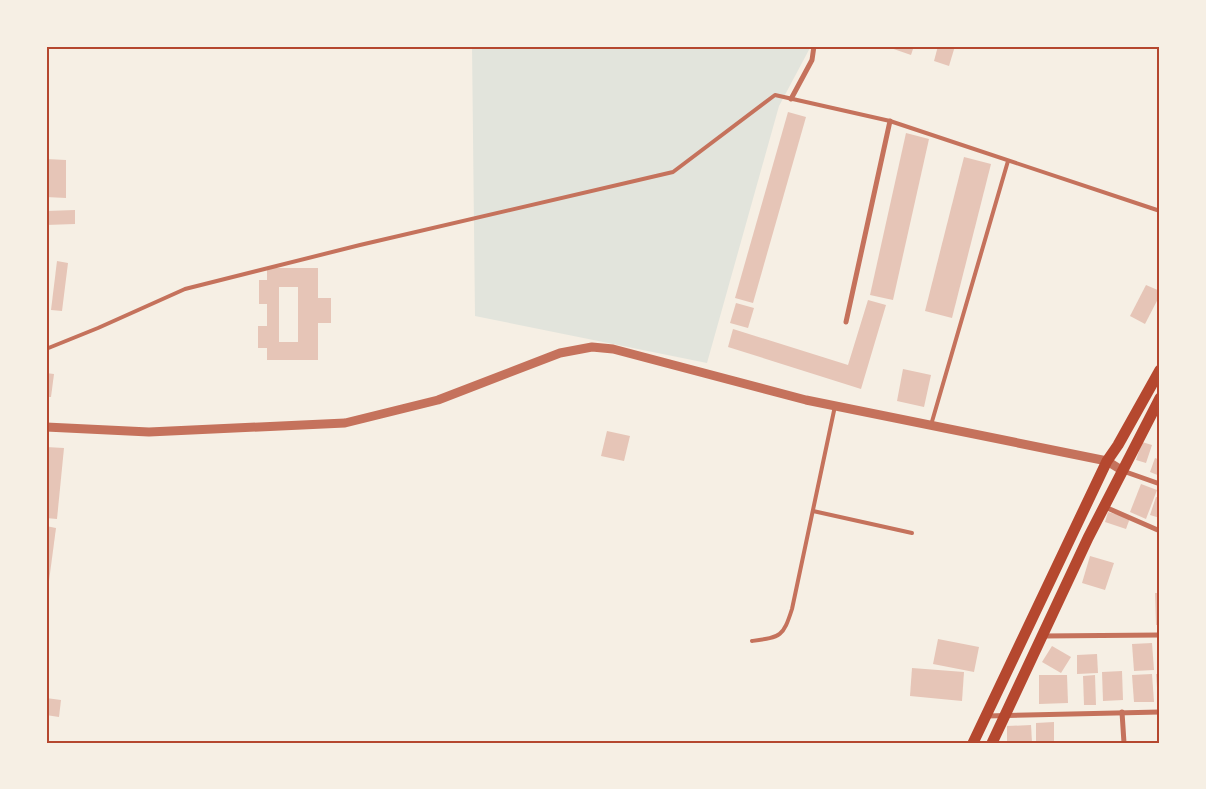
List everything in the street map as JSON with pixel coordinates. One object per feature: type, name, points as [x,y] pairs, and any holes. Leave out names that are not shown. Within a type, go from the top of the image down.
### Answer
[{"type":"main road","points":[[973,743],[1107,461],[1160,370]]},
{"type":"main road","points":[[992,743],[1042,636],[1160,398]]},
{"type":"street","points":[[791,99],[812,60],[814,46]]},
{"type":"street","points":[[846,322],[890,121]]},
{"type":"street","points":[[46,427],[149,432],[345,423],[438,400],[546,357],[592,347],[613,349],[806,400],[1107,461],[1123,472],[1160,484]]},
{"type":"street","points":[[1105,507],[1160,531]]},
{"type":"street","points":[[1042,636],[1160,635]]},
{"type":"street","points":[[1122,712],[1124,743]]},
{"type":"street","points":[[985,716],[1160,712]]},
{"type":"lane","points":[[46,350],[185,290],[360,245],[673,172],[775,95],[890,121],[1160,211]]},
{"type":"lane","points":[[931,425],[1008,161]]},
{"type":"lane","points":[[752,641],[771,638],[786,628],[792,609],[835,406]]},
{"type":"lane","points":[[813,511],[912,533]]},
{"type":"shaded area","points":[[472,46],[811,46],[779,106],[707,363],[475,316]]},
{"type":"building","points":[[885,46],[914,46],[911,55]]},
{"type":"building","points":[[938,46],[955,46],[949,66],[934,61]]},
{"type":"building","points":[[788,112],[806,117],[753,303],[735,298]]},
{"type":"building","points":[[906,133],[929,139],[893,300],[870,295]]},
{"type":"building","points":[[964,157],[991,164],[952,318],[925,311]]},
{"type":"building","points":[[46,159],[66,160],[66,198],[46,197]]},
{"type":"building","points":[[75,210],[75,224],[46,225],[46,211]]},
{"type":"building","points":[[57,261],[68,263],[62,311],[51,310]]},
{"type":"building","points":[[267,268],[318,268],[318,298],[331,298],[331,323],[318,323],[318,360],[267,360],[267,348],[258,348],[258,326],[267,326],[267,304],[259,304],[259,280],[267,280]],"holes":[[[279,287],[298,287],[298,342],[279,342]]]},
{"type":"building","points":[[1146,285],[1160,291],[1160,295],[1145,324],[1130,316]]},
{"type":"building","points":[[868,300],[886,305],[861,389],[728,347],[733,329],[848,365]]},
{"type":"building","points":[[736,303],[754,308],[748,328],[730,323]]},
{"type":"building","points":[[903,369],[931,375],[924,407],[897,401]]},
{"type":"building","points":[[46,373],[54,374],[51,397],[46,397]]},
{"type":"building","points":[[607,431],[630,436],[624,461],[601,456]]},
{"type":"building","points":[[1142,442],[1152,445],[1146,463],[1136,460]]},
{"type":"building","points":[[46,447],[64,448],[57,519],[46,518]]},
{"type":"building","points":[[1155,458],[1160,460],[1160,476],[1150,472]]},
{"type":"building","points":[[1141,484],[1157,490],[1146,519],[1130,512]]},
{"type":"building","points":[[1156,497],[1160,498],[1160,518],[1150,515]]},
{"type":"building","points":[[1108,512],[1130,518],[1126,529],[1105,522]]},
{"type":"building","points":[[46,526],[56,528],[47,596],[46,596]]},
{"type":"building","points":[[1090,556],[1114,563],[1105,590],[1082,583]]},
{"type":"building","points":[[1155,593],[1160,593],[1160,625],[1156,625]]},
{"type":"building","points":[[938,639],[979,647],[974,672],[933,664]]},
{"type":"building","points":[[1152,643],[1154,670],[1134,671],[1132,644]]},
{"type":"building","points":[[1160,643],[1160,671],[1158,671],[1157,644]]},
{"type":"building","points":[[1052,646],[1071,657],[1061,673],[1042,662]]},
{"type":"building","points":[[1097,654],[1098,673],[1077,674],[1077,655]]},
{"type":"building","points":[[912,668],[964,672],[962,701],[910,696]]},
{"type":"building","points":[[1122,671],[1123,700],[1103,701],[1102,672]]},
{"type":"building","points":[[1152,674],[1154,702],[1134,702],[1132,675]]},
{"type":"building","points":[[1156,674],[1160,674],[1160,701],[1158,701]]},
{"type":"building","points":[[1039,675],[1067,675],[1068,703],[1039,704]]},
{"type":"building","points":[[1095,675],[1096,705],[1084,705],[1083,676]]},
{"type":"building","points":[[46,698],[61,700],[59,717],[46,715]]},
{"type":"building","points":[[1054,722],[1054,743],[1036,743],[1036,723]]},
{"type":"building","points":[[1031,725],[1032,742],[1007,743],[1007,726]]}]
